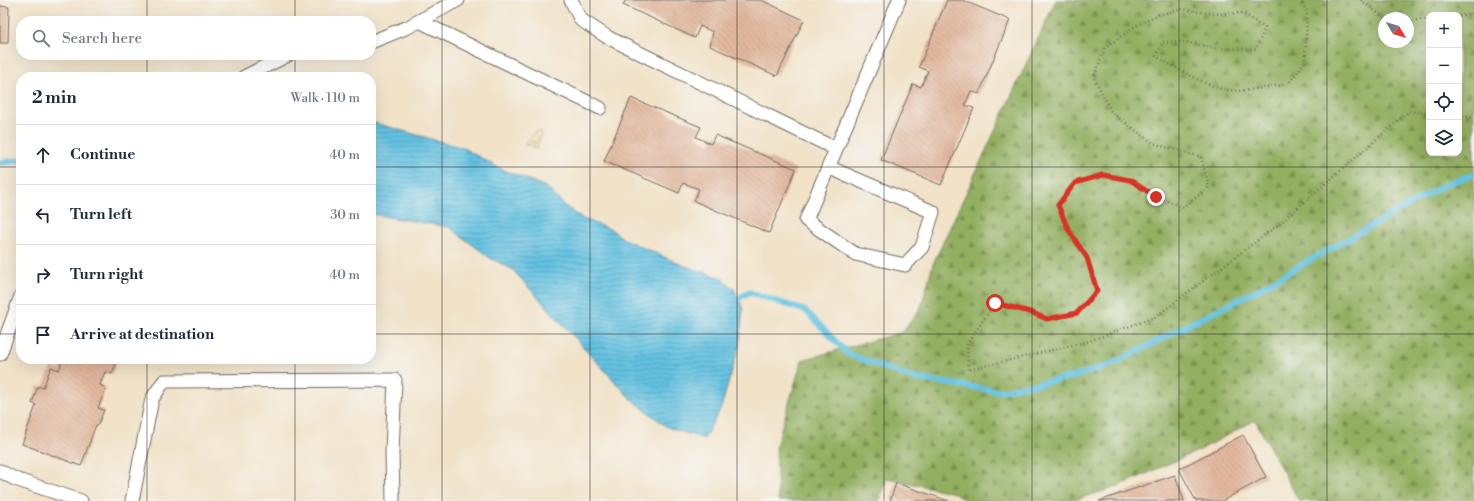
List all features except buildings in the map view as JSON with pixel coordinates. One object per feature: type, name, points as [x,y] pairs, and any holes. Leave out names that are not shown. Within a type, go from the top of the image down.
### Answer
[{"type":"lane","points":[[376,40],[408,27],[458,0]]},
{"type":"lane","points":[[571,0],[582,20],[609,38],[836,149]]},
{"type":"lane","points":[[828,167],[933,212],[922,247],[905,265],[855,254],[806,220],[828,167],[899,0]]},
{"type":"lane","points":[[419,21],[600,108]]},
{"type":"lane","points":[[254,72],[278,60]]},
{"type":"lane","points":[[0,354],[16,310]]},
{"type":"lane","points":[[132,501],[152,398],[164,381],[395,380],[392,452],[393,501]]},
{"type":"lane","points":[[0,472],[15,479],[81,501]]},
{"type":"path","points":[[1300,0],[1307,12],[1305,62],[1288,84],[1250,90],[1224,90],[1176,68],[1156,56],[1163,42],[1185,42],[1216,48],[1256,49],[1264,28],[1243,13],[1213,14],[1183,9],[1157,15],[1134,27],[1105,48],[1094,77],[1111,112],[1153,143],[1201,157],[1210,187],[1184,207],[1156,197],[1130,180],[1103,175],[1075,183],[1058,205],[1068,229],[1087,258],[1097,291],[1077,313],[1047,319],[1030,312],[995,303],[967,344],[968,370],[1086,342],[1155,317],[1278,225],[1409,111],[1426,113]]},
{"type":"path","points":[[1361,0],[1378,13]]},
{"type":"path","points":[[1462,16],[1474,14]]},
{"type":"path","points":[[1414,20],[1426,19]]},
{"type":"path","points":[[1462,116],[1474,118]]},
{"type":"green space","points":[[1056,0],[1474,0],[1474,501],[1299,501],[1255,420],[1200,450],[1116,487],[1072,501],[964,501],[955,493],[887,478],[879,501],[778,501],[776,446],[802,360],[903,332],[921,307],[933,264]]},
{"type":"sand","points":[[537,131],[541,132],[537,149],[533,148],[535,142],[533,141],[529,146],[524,144]]},
{"type":"water","points":[[376,123],[463,148],[499,168],[546,187],[565,206],[581,218],[612,230],[624,239],[682,265],[722,278],[734,289],[743,309],[739,346],[721,408],[704,439],[667,427],[629,397],[512,269],[490,258],[449,227],[376,215]]},
{"type":"waterway","points":[[0,163],[16,161]]},
{"type":"waterway","points":[[731,298],[738,299],[749,292],[806,311],[848,354],[912,378],[998,391],[1073,377],[1114,363],[1255,291],[1446,184],[1474,174]]},
{"type":"route","points":[[995,303],[1030,312],[1047,319],[1077,313],[1097,291],[1087,258],[1068,229],[1058,205],[1075,183],[1103,175],[1130,180],[1156,197]]}]
